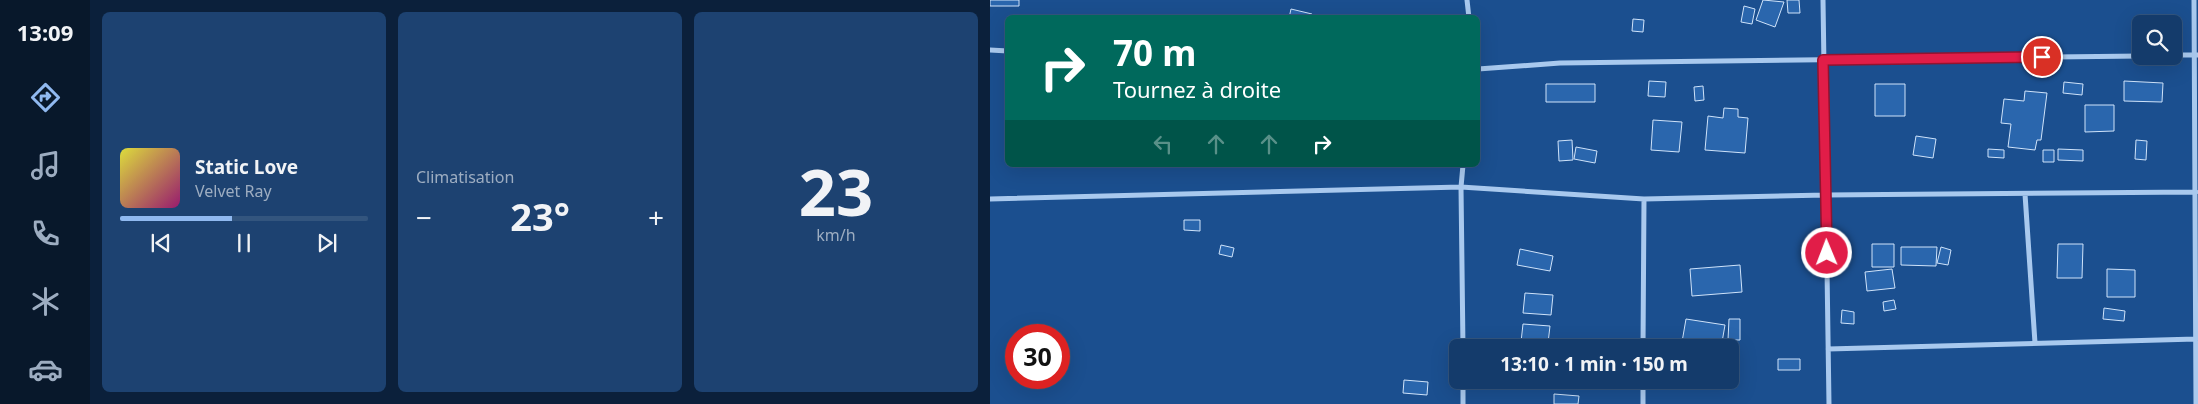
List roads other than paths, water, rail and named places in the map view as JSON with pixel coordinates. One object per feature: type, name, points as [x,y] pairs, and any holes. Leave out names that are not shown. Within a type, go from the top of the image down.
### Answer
[{"type":"street","points":[[1467,0],[1469,15]]},
{"type":"street","points":[[1823,0],[1829,404]]},
{"type":"street","points":[[2194,0],[2197,55],[2196,404]]},
{"type":"street","points":[[990,50],[1005,51]]},
{"type":"street","points":[[2182,56],[2197,55]]},
{"type":"street","points":[[1480,69],[1560,62],[2132,56]]},
{"type":"street","points":[[1462,339],[1461,187],[1463,167]]},
{"type":"street","points":[[990,199],[1461,187],[1644,199],[2196,192]]},
{"type":"street","points":[[2025,194],[2035,344]]},
{"type":"street","points":[[1644,199],[1644,339]]},
{"type":"street","points":[[1828,349],[2196,339]]},
{"type":"street","points":[[1463,389],[1463,404]]},
{"type":"street","points":[[1643,389],[1643,404]]}]
